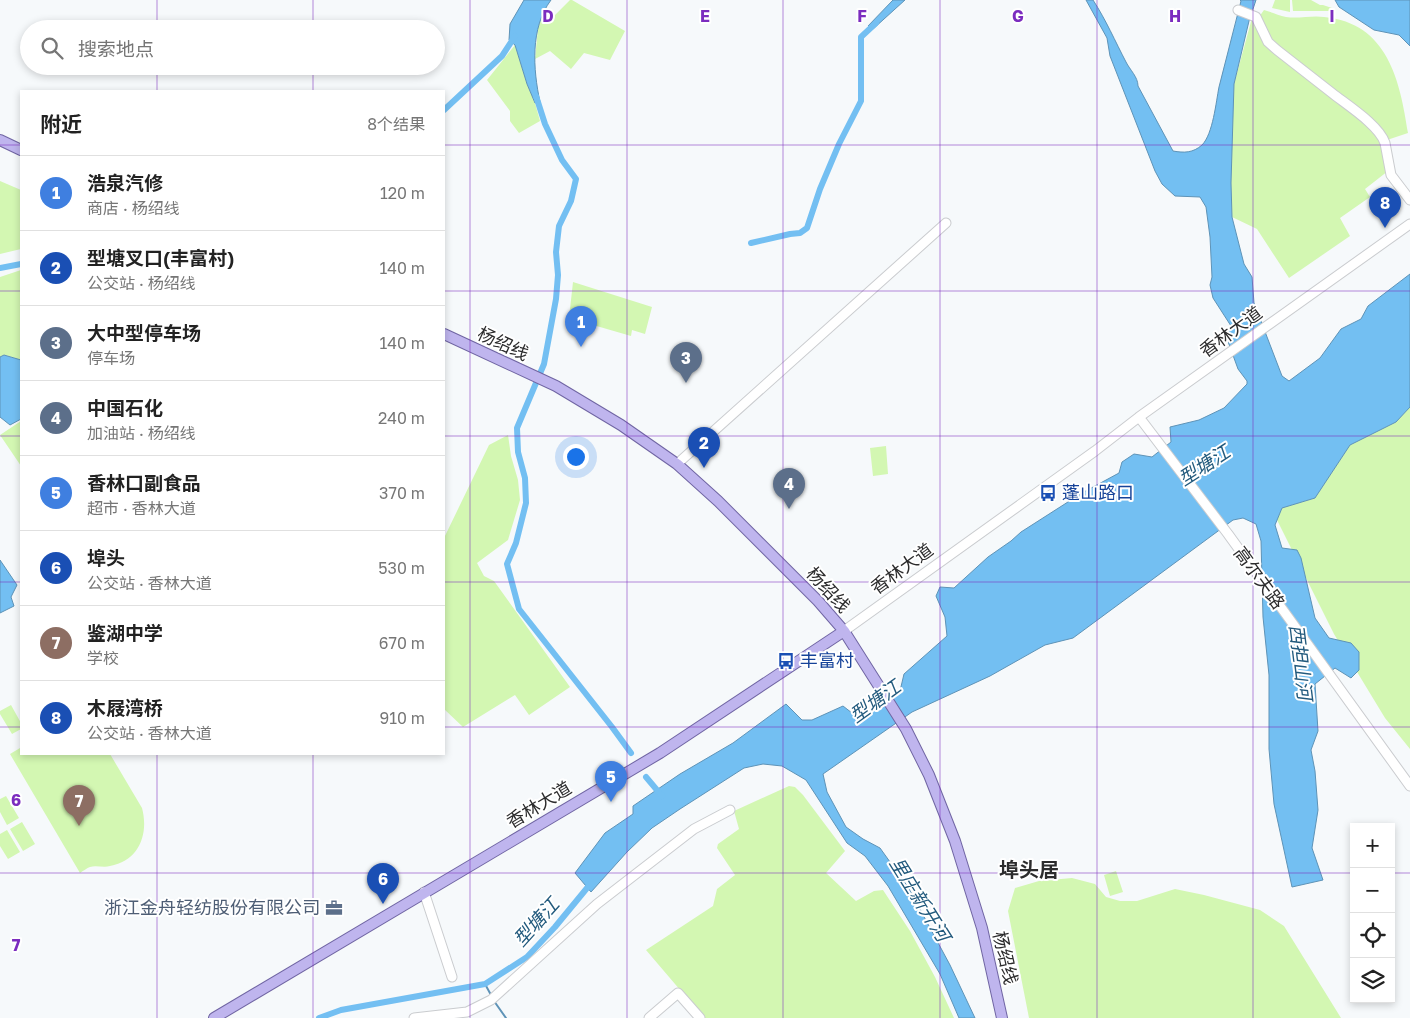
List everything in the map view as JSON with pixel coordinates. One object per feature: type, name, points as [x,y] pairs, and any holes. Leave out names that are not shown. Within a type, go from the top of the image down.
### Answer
[{"type":"main road","points":[[0,140],[20,150]]},
{"type":"main road","name":"杨绍线","points":[[445,334],[556,386],[621,425],[677,464],[718,501],[818,601],[844,631],[906,729],[929,775],[955,841],[982,928],[1002,1018]]},
{"type":"main road","name":"香林大道","points":[[214,1018],[660,753],[844,631]]},
{"type":"street","points":[[1238,10],[1256,17],[1268,42],[1378,130],[1386,143],[1391,175],[1410,200]]},
{"type":"street","points":[[677,464],[946,223]]},
{"type":"street","name":"香林大道","points":[[844,631],[1095,451],[1139,417],[1410,224]]},
{"type":"street","name":"高尔夫路","points":[[1139,417],[1228,534],[1410,786]]},
{"type":"street","points":[[414,1018],[469,1015],[493,999],[597,904],[694,829],[730,810]]},
{"type":"street","points":[[424,892],[452,976]]},
{"type":"street","points":[[649,1018],[678,993],[700,1018]]},
{"type":"green space","points":[[570,0],[625,31],[610,60],[584,53],[571,69],[550,51],[535,59],[538,28],[545,8],[555,15]]},
{"type":"green space","points":[[1275,0],[1290,0],[1290,12],[1272,8]]},
{"type":"green space","points":[[1292,0],[1311,0],[1332,8],[1332,11],[1293,11]]},
{"type":"green space","points":[[1264,10],[1286,17],[1324,17],[1346,22],[1363,30],[1377,43],[1395,75],[1408,133],[1387,140],[1271,43],[1259,17]]},
{"type":"green space","points":[[1252,18],[1255,19],[1265,46],[1373,130],[1380,140],[1388,171],[1365,189],[1370,197],[1340,218],[1350,236],[1289,278],[1257,229],[1232,217],[1231,183],[1234,84]]},
{"type":"green space","points":[[515,45],[540,121],[519,133],[510,121],[510,111],[487,80]]},
{"type":"green space","points":[[0,181],[20,190],[20,249],[0,254]]},
{"type":"green space","points":[[20,270],[20,360],[5,355],[0,357],[0,277]]},
{"type":"green space","points":[[573,282],[652,307],[645,334],[632,330],[631,336],[569,318]]},
{"type":"green space","points":[[1410,407],[1410,749],[1385,718],[1334,634],[1277,520],[1282,508],[1315,498],[1350,445],[1396,422]]},
{"type":"green space","points":[[20,422],[20,465],[0,435]]},
{"type":"green space","points":[[508,435],[511,456],[518,480],[520,500],[508,540],[477,563],[484,576],[494,581],[570,687],[529,715],[515,695],[463,727],[445,710],[445,536],[489,445]]},
{"type":"green space","points":[[886,446],[888,474],[873,476],[870,448]]},
{"type":"green space","points":[[11,705],[20,721],[20,730],[12,734],[0,711]]},
{"type":"green space","points":[[20,748],[20,755],[111,755],[142,808],[144,818],[143,836],[135,852],[120,863],[108,867],[90,867],[80,873],[10,754]]},
{"type":"green space","points":[[789,786],[795,787],[803,795],[845,851],[826,873],[856,901],[874,891],[883,890],[910,931],[935,977],[954,1018],[704,1018],[646,950],[713,906],[717,889],[735,875],[717,848],[718,844],[739,829],[734,811]]},
{"type":"green space","points":[[6,796],[19,818],[7,825],[0,812],[0,799]]},
{"type":"green space","points":[[22,822],[35,844],[23,851],[10,829]]},
{"type":"green space","points":[[7,830],[20,852],[8,859],[0,846],[0,834]]},
{"type":"green space","points":[[1116,871],[1123,892],[1110,896],[1104,875]]},
{"type":"green space","points":[[1072,878],[1095,884],[1106,897],[1120,901],[1137,901],[1175,889],[1260,910],[1284,926],[1341,1018],[1029,1018],[1008,911],[1015,888],[1039,881]]},
{"type":"water","points":[[524,0],[551,0],[539,23],[536,36],[535,63],[540,102],[535,103],[515,45],[509,40],[510,24]]},
{"type":"water","points":[[893,0],[905,0],[873,29],[868,26]]},
{"type":"water","name":"西担山河","points":[[1086,0],[1093,0],[1102,15],[1173,151],[1185,152],[1199,148],[1209,133],[1240,0],[1256,0],[1234,84],[1231,183],[1232,217],[1244,264],[1252,277],[1254,303],[1282,376],[1289,381],[1320,358],[1341,329],[1361,319],[1368,306],[1410,274],[1410,407],[1396,422],[1350,445],[1315,498],[1282,508],[1275,525],[1282,548],[1297,550],[1301,558],[1315,618],[1329,638],[1351,643],[1359,652],[1359,670],[1351,678],[1335,668],[1315,684],[1318,731],[1311,750],[1315,771],[1318,810],[1312,848],[1323,880],[1292,887],[1274,804],[1269,749],[1269,675],[1263,617],[1261,541],[1256,524],[1243,518],[1233,520],[1073,638],[1045,645],[990,676],[912,712],[823,774],[827,792],[846,827],[880,848],[908,887],[950,965],[975,1018],[959,1018],[940,974],[888,886],[865,856],[847,843],[806,780],[782,766],[763,764],[744,768],[680,809],[652,828],[627,852],[591,892],[575,873],[605,833],[633,814],[633,806],[680,774],[733,743],[786,704],[802,720],[812,720],[843,706],[861,720],[900,691],[904,674],[947,636],[945,617],[936,596],[940,587],[954,588],[988,557],[1021,532],[1082,493],[1119,473],[1122,462],[1134,454],[1152,457],[1171,442],[1170,427],[1199,420],[1224,408],[1247,384],[1247,381],[1238,369],[1226,336],[1231,326],[1213,298],[1210,285],[1212,277],[1210,237],[1206,207],[1200,197],[1175,196],[1162,184],[1155,171],[1110,56],[1107,38]]},
{"type":"water","points":[[1335,0],[1410,0],[1410,46],[1399,35],[1374,30],[1339,7]]},
{"type":"water","points":[[4,355],[20,360],[20,420],[10,425],[0,417],[0,357]]},
{"type":"water","points":[[0,560],[17,585],[11,597],[14,606],[0,613]]},
{"type":"waterway","points":[[751,243],[800,233],[807,228],[820,189],[839,144],[861,101],[861,37],[876,23]]},
{"type":"waterway","points":[[445,109],[502,56],[515,36]]},
{"type":"waterway","points":[[536,96],[545,124],[562,160],[576,179],[571,201],[559,226],[556,252],[558,275],[556,299],[544,364],[517,428],[518,452],[525,478],[526,503],[516,543],[507,564],[519,609],[631,753]]},
{"type":"waterway","points":[[0,268],[20,264]]},
{"type":"waterway","points":[[646,777],[662,796]]},
{"type":"waterway","name":"型塘江","points":[[319,1018],[341,1010],[485,984],[527,957],[555,927],[592,882]]},
{"type":"waterway","points":[[485,984],[491,995]]},
{"type":"waterway","points":[[494,1001],[506,1018]]},
{"type":"place","name":"木屐湾桥","points":[[1385,228]]},
{"type":"place","name":"浩泉汽修","points":[[581,347]]},
{"type":"place","name":"大中型停车场","points":[[686,383]]},
{"type":"place","name":"型塘叉口(丰富村)","points":[[704,468]]},
{"type":"place","name":"蓬山路口","points":[[1048,493]]},
{"type":"place","name":"中国石化","points":[[789,509]]},
{"type":"place","name":"丰富村","points":[[786,661]]},
{"type":"place","name":"香林口副食品","points":[[611,802]]},
{"type":"place","name":"鉴湖中学","points":[[79,826]]},
{"type":"place","name":"埠头","points":[[383,904]]},
{"type":"place","name":"浙江金舟轻纺股份有限公司","points":[[334,908]]},
{"type":"district","name":"埠头居","points":[[1029,870]]},
{"type":"water label","name":"里庄新开河","points":[[920,899]]}]
